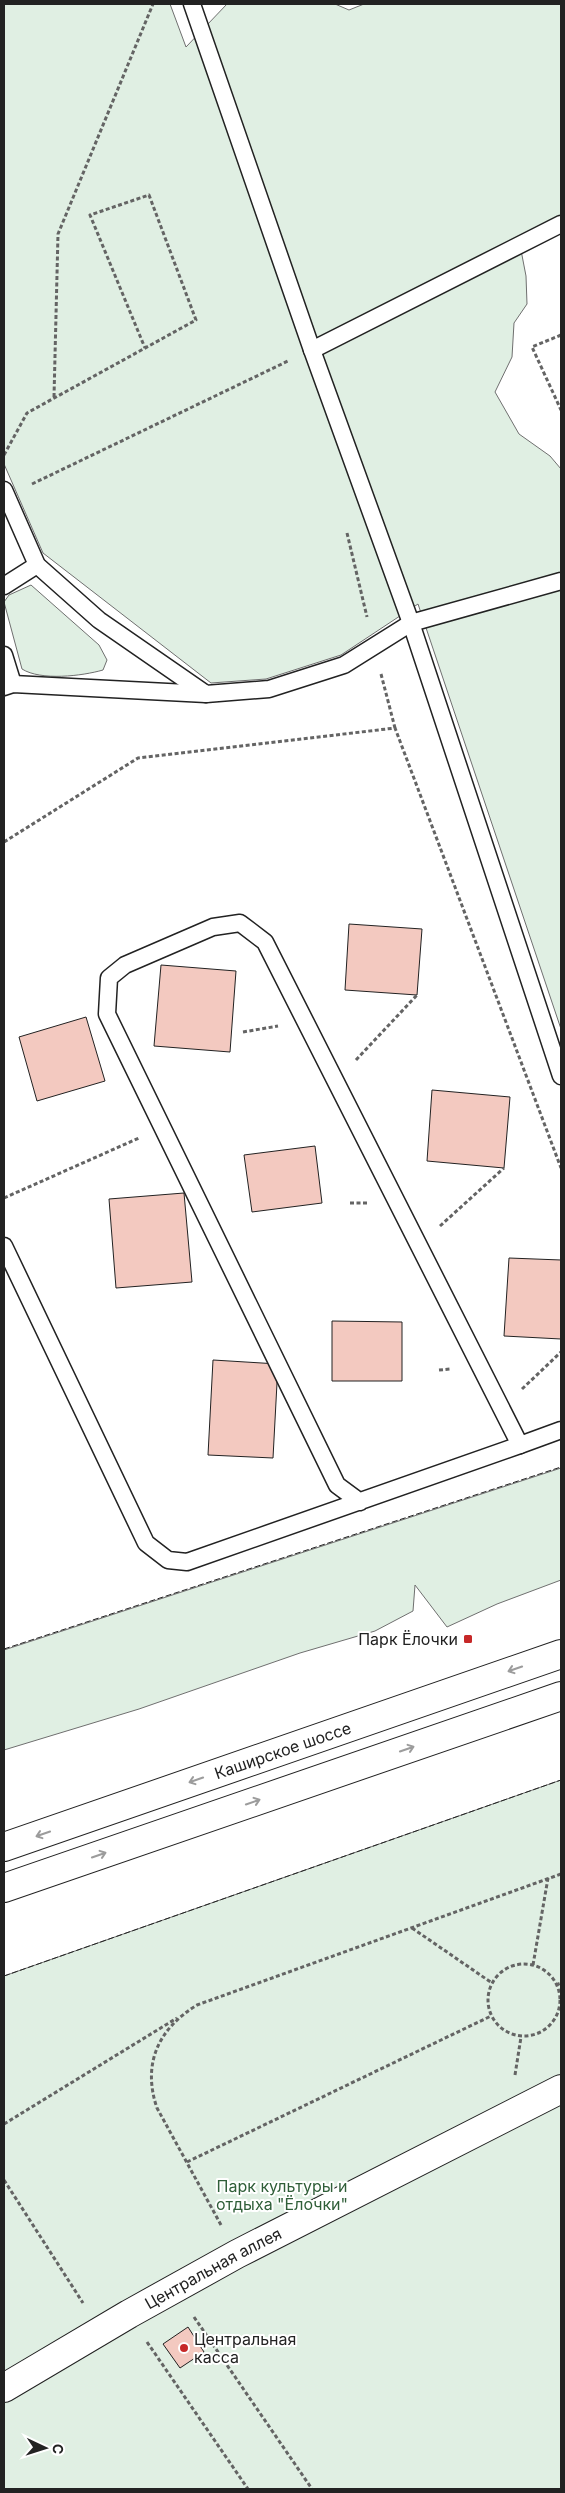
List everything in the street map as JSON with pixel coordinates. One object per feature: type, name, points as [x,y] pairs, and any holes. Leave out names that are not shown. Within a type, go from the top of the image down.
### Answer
[{"type":"main road","name":"Каширское шоссе","points":[[4,1847],[561,1654]]},
{"type":"main road","points":[[4,1888],[561,1696]]},
{"type":"main road","name":"Центральная аллея","points":[[4,2388],[128,2314],[237,2254],[561,2089]]},
{"type":"lane","points":[[192,4],[312,350],[411,623],[561,1076]]},
{"type":"lane","points":[[312,350],[561,224]]},
{"type":"lane","points":[[5,493],[37,565],[99,620],[206,694]]},
{"type":"lane","points":[[4,586],[37,565]]},
{"type":"lane","points":[[4,655],[9,686],[206,694],[269,689],[344,665],[411,623],[561,581]]},
{"type":"lane","points":[[360,1502],[337,1485],[107,1014],[109,978],[125,965],[213,927],[240,923],[266,942],[520,1445]]},
{"type":"lane","points":[[4,1246],[146,1543],[168,1560],[187,1562],[561,1430]]},
{"type":"path","points":[[54,398],[58,234],[153,4]]},
{"type":"path","points":[[4,455],[27,413],[196,320],[149,195],[90,215],[145,348]]},
{"type":"path","points":[[561,335],[532,347],[561,410]]},
{"type":"path","points":[[5,493],[312,350]]},
{"type":"path","points":[[346,529],[395,728],[561,1168]]},
{"type":"path","points":[[4,842],[138,758],[395,728]]},
{"type":"path","points":[[336,1081],[417,996]]},
{"type":"path","points":[[4,1198],[162,1128]]},
{"type":"path","points":[[419,1245],[504,1168]]},
{"type":"path","points":[[502,1409],[561,1352]]},
{"type":"path","points":[[4,2124],[197,2005],[561,1874]]},
{"type":"path","points":[[533,1965],[548,1878]]},
{"type":"path","points":[[412,1928],[492,1983]]},
{"type":"path","points":[[520,1964],[533,1965],[543,1969],[552,1978],[560,2000],[560,2012],[544,2031],[527,2036],[509,2034],[499,2027],[491,2016],[488,2006],[488,1994],[492,1983],[499,1973],[509,1967],[520,1964]]},
{"type":"path","points":[[556,1985],[561,1983]]},
{"type":"path","points":[[184,2013],[173,2023],[156,2050],[150,2079],[157,2108],[237,2254]]},
{"type":"path","points":[[187,2162],[491,2016]]},
{"type":"path","points":[[4,2180],[101,2331]]},
{"type":"path","points":[[174,2288],[312,2489]]},
{"type":"path","points":[[128,2314],[248,2489]]},
{"type":"green space","points":[[4,4],[170,4],[186,47],[227,4],[335,4],[349,10],[364,4],[561,4],[561,224],[520,245],[526,276],[527,304],[514,323],[512,357],[495,392],[519,434],[550,456],[561,469],[561,1029],[418,604],[341,655],[266,679],[211,683],[43,553],[4,464]]},
{"type":"green space","points":[[31,585],[99,645],[107,660],[103,670],[84,674],[50,676],[30,673],[22,669],[4,602],[9,595]]},
{"type":"green space","points":[[561,1468],[561,1580],[497,1604],[447,1627],[415,1585],[413,1611],[375,1631],[300,1653],[139,1709],[4,1750],[4,1650]]},
{"type":"green space","name":"Парк культуры и отдыха \"Ёлочки\"","points":[[561,1780],[561,2489],[4,2489],[4,1976]]},
{"type":"building","points":[[349,924],[422,929],[417,995],[345,990]]},
{"type":"building","points":[[161,965],[236,971],[230,1052],[154,1046]]},
{"type":"building","points":[[86,1017],[105,1081],[37,1101],[19,1037]]},
{"type":"building","points":[[432,1090],[510,1097],[504,1168],[427,1161]]},
{"type":"building","points":[[315,1146],[322,1203],[252,1212],[244,1155]]},
{"type":"building","points":[[184,1193],[192,1282],[116,1288],[109,1199]]},
{"type":"building","points":[[509,1258],[561,1260],[561,1339],[504,1336]]},
{"type":"building","points":[[332,1321],[402,1322],[402,1381],[332,1381]]},
{"type":"building","points":[[213,1360],[278,1364],[273,1458],[208,1455]]},
{"type":"building","name":"Центральная касса","points":[[188,2327],[204,2352],[180,2368],[163,2344]]},
{"type":"fence","points":[[4,1649],[561,1467]]},
{"type":"fence","points":[[4,1976],[561,1780]]},
{"type":"place","name":"Парк Ёлочки","points":[[468,1639]]},
{"type":"place","name":"Центральная касса","points":[[184,2348]]}]
